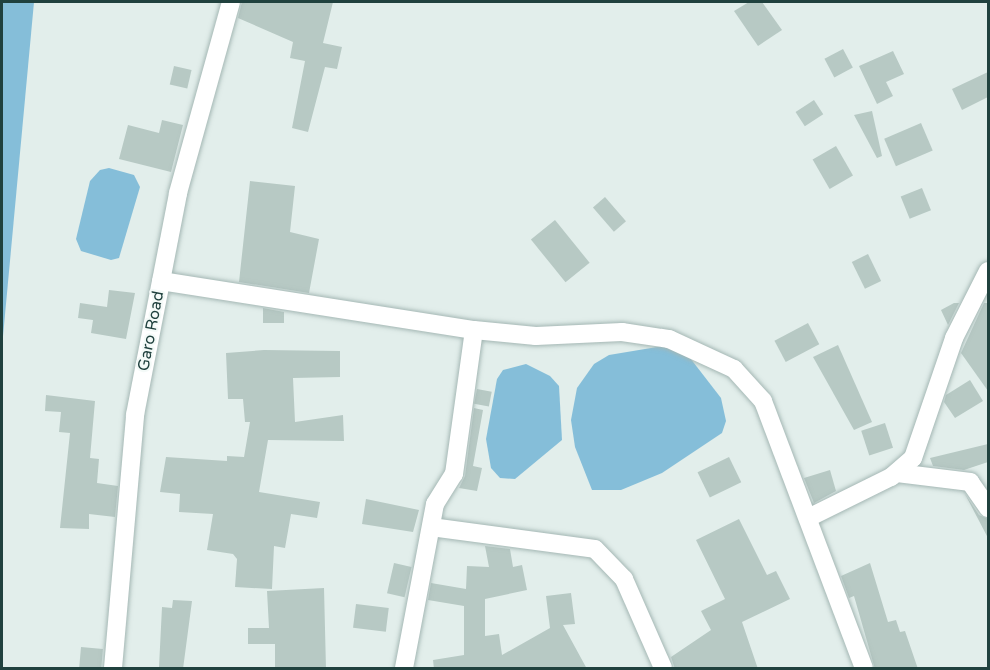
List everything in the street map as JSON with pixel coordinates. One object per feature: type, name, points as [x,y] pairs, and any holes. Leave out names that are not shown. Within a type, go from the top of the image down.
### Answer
[{"type":"street","name":"Garo Road","points":[[113,669],[135,415],[178,193],[231,2]]},
{"type":"street","points":[[808,518],[897,473],[913,458],[923,437],[954,338],[988,272]]},
{"type":"street","points":[[161,281],[474,330],[536,336],[622,332],[657,337],[696,349],[734,369],[763,401],[864,669]]},
{"type":"street","points":[[404,669],[435,504],[454,474],[474,330]]},
{"type":"street","points":[[897,473],[970,482],[977,485],[988,508]]},
{"type":"street","points":[[432,527],[595,549],[624,579],[663,669]]},
{"type":"water","points":[[2,2],[34,2],[2,347]]},
{"type":"water","points":[[109,168],[134,175],[140,187],[119,258],[111,260],[81,251],[76,239],[90,181],[100,170]]},
{"type":"water","points":[[663,346],[687,354],[721,398],[726,421],[722,433],[662,473],[621,490],[592,490],[575,447],[571,420],[577,388],[594,364],[609,355]]},
{"type":"water","points":[[526,364],[550,376],[559,386],[562,440],[515,479],[500,478],[491,468],[486,439],[497,379],[503,370]]},
{"type":"building","points":[[242,2],[333,2],[323,43],[342,47],[337,69],[325,67],[308,132],[292,128],[305,61],[290,58],[293,42],[238,18]]},
{"type":"building","points":[[749,2],[762,2],[782,30],[758,46],[734,11]]},
{"type":"building","points":[[843,49],[853,68],[834,77],[824,59]]},
{"type":"building","points":[[893,51],[904,74],[886,82],[893,96],[877,104],[859,66]]},
{"type":"building","points":[[174,66],[192,70],[187,89],[170,85]]},
{"type":"building","points":[[988,72],[988,97],[962,110],[952,89]]},
{"type":"building","points":[[814,100],[823,114],[805,126],[796,112]]},
{"type":"building","points":[[872,111],[882,156],[877,158],[854,115]]},
{"type":"building","points":[[162,120],[183,125],[171,172],[119,159],[128,125],[159,133]]},
{"type":"building","points":[[921,123],[933,151],[896,166],[884,139]]},
{"type":"building","points":[[836,146],[853,175],[830,189],[813,160]]},
{"type":"building","points":[[250,181],[295,186],[290,232],[319,239],[309,293],[239,282]]},
{"type":"building","points":[[922,188],[931,210],[910,219],[901,197]]},
{"type":"building","points":[[605,197],[626,221],[614,232],[593,207]]},
{"type":"building","points":[[555,220],[590,263],[566,282],[531,240]]},
{"type":"building","points":[[868,254],[881,281],[865,289],[852,262]]},
{"type":"building","points":[[109,290],[135,293],[126,339],[91,333],[93,320],[78,318],[80,303],[107,307]]},
{"type":"building","points":[[954,303],[959,303],[948,325],[941,310]]},
{"type":"building","points":[[984,303],[988,303],[988,391],[961,353]]},
{"type":"building","points":[[263,308],[284,312],[284,323],[263,323]]},
{"type":"building","points":[[808,323],[819,344],[786,362],[774,341]]},
{"type":"building","points":[[838,345],[872,422],[854,430],[813,357]]},
{"type":"building","points":[[264,350],[340,351],[340,377],[293,378],[295,422],[343,415],[344,441],[268,440],[259,492],[320,502],[317,518],[291,514],[285,548],[274,546],[272,589],[235,587],[237,559],[233,554],[207,550],[213,514],[179,512],[180,494],[160,492],[166,457],[227,461],[227,456],[244,457],[250,422],[245,422],[243,399],[228,399],[226,353]]},
{"type":"building","points":[[970,380],[983,401],[955,418],[944,402],[946,395]]},
{"type":"building","points":[[477,389],[492,392],[489,407],[474,404]]},
{"type":"building","points":[[46,395],[95,401],[90,458],[99,459],[97,483],[118,486],[115,517],[89,514],[89,529],[60,528],[70,433],[59,432],[61,412],[45,411]]},
{"type":"building","points":[[474,408],[483,410],[473,466],[482,468],[477,491],[459,488],[465,476]]},
{"type":"building","points":[[885,423],[893,448],[869,455],[861,431]]},
{"type":"building","points":[[988,444],[988,462],[964,470],[933,466],[930,458]]},
{"type":"building","points":[[729,457],[741,482],[710,498],[698,472]]},
{"type":"building","points":[[830,470],[836,491],[814,503],[804,478]]},
{"type":"building","points":[[965,494],[979,515],[988,519],[988,538]]},
{"type":"building","points":[[366,499],[419,510],[413,532],[362,524]]},
{"type":"building","points":[[739,519],[767,575],[776,571],[790,599],[742,622],[758,669],[675,669],[671,657],[711,630],[701,611],[725,599],[696,540]]},
{"type":"building","points":[[485,546],[510,549],[513,567],[522,565],[527,590],[485,599],[485,636],[499,634],[502,655],[550,628],[546,596],[571,593],[575,624],[563,625],[587,669],[434,669],[433,660],[464,655],[464,606],[428,600],[431,583],[466,589],[467,566],[489,567]]},
{"type":"building","points":[[394,563],[412,567],[405,597],[387,593]]},
{"type":"building","points":[[870,563],[888,622],[896,620],[900,632],[905,631],[918,669],[875,669],[854,596],[849,598],[841,576]]},
{"type":"building","points":[[324,588],[326,669],[275,669],[275,644],[248,644],[248,628],[269,628],[267,591]]},
{"type":"building","points":[[173,600],[192,601],[183,669],[159,667],[162,607],[172,608]]},
{"type":"building","points":[[356,604],[389,608],[386,632],[353,628]]},
{"type":"building","points":[[81,647],[103,649],[101,668],[79,668]]}]
